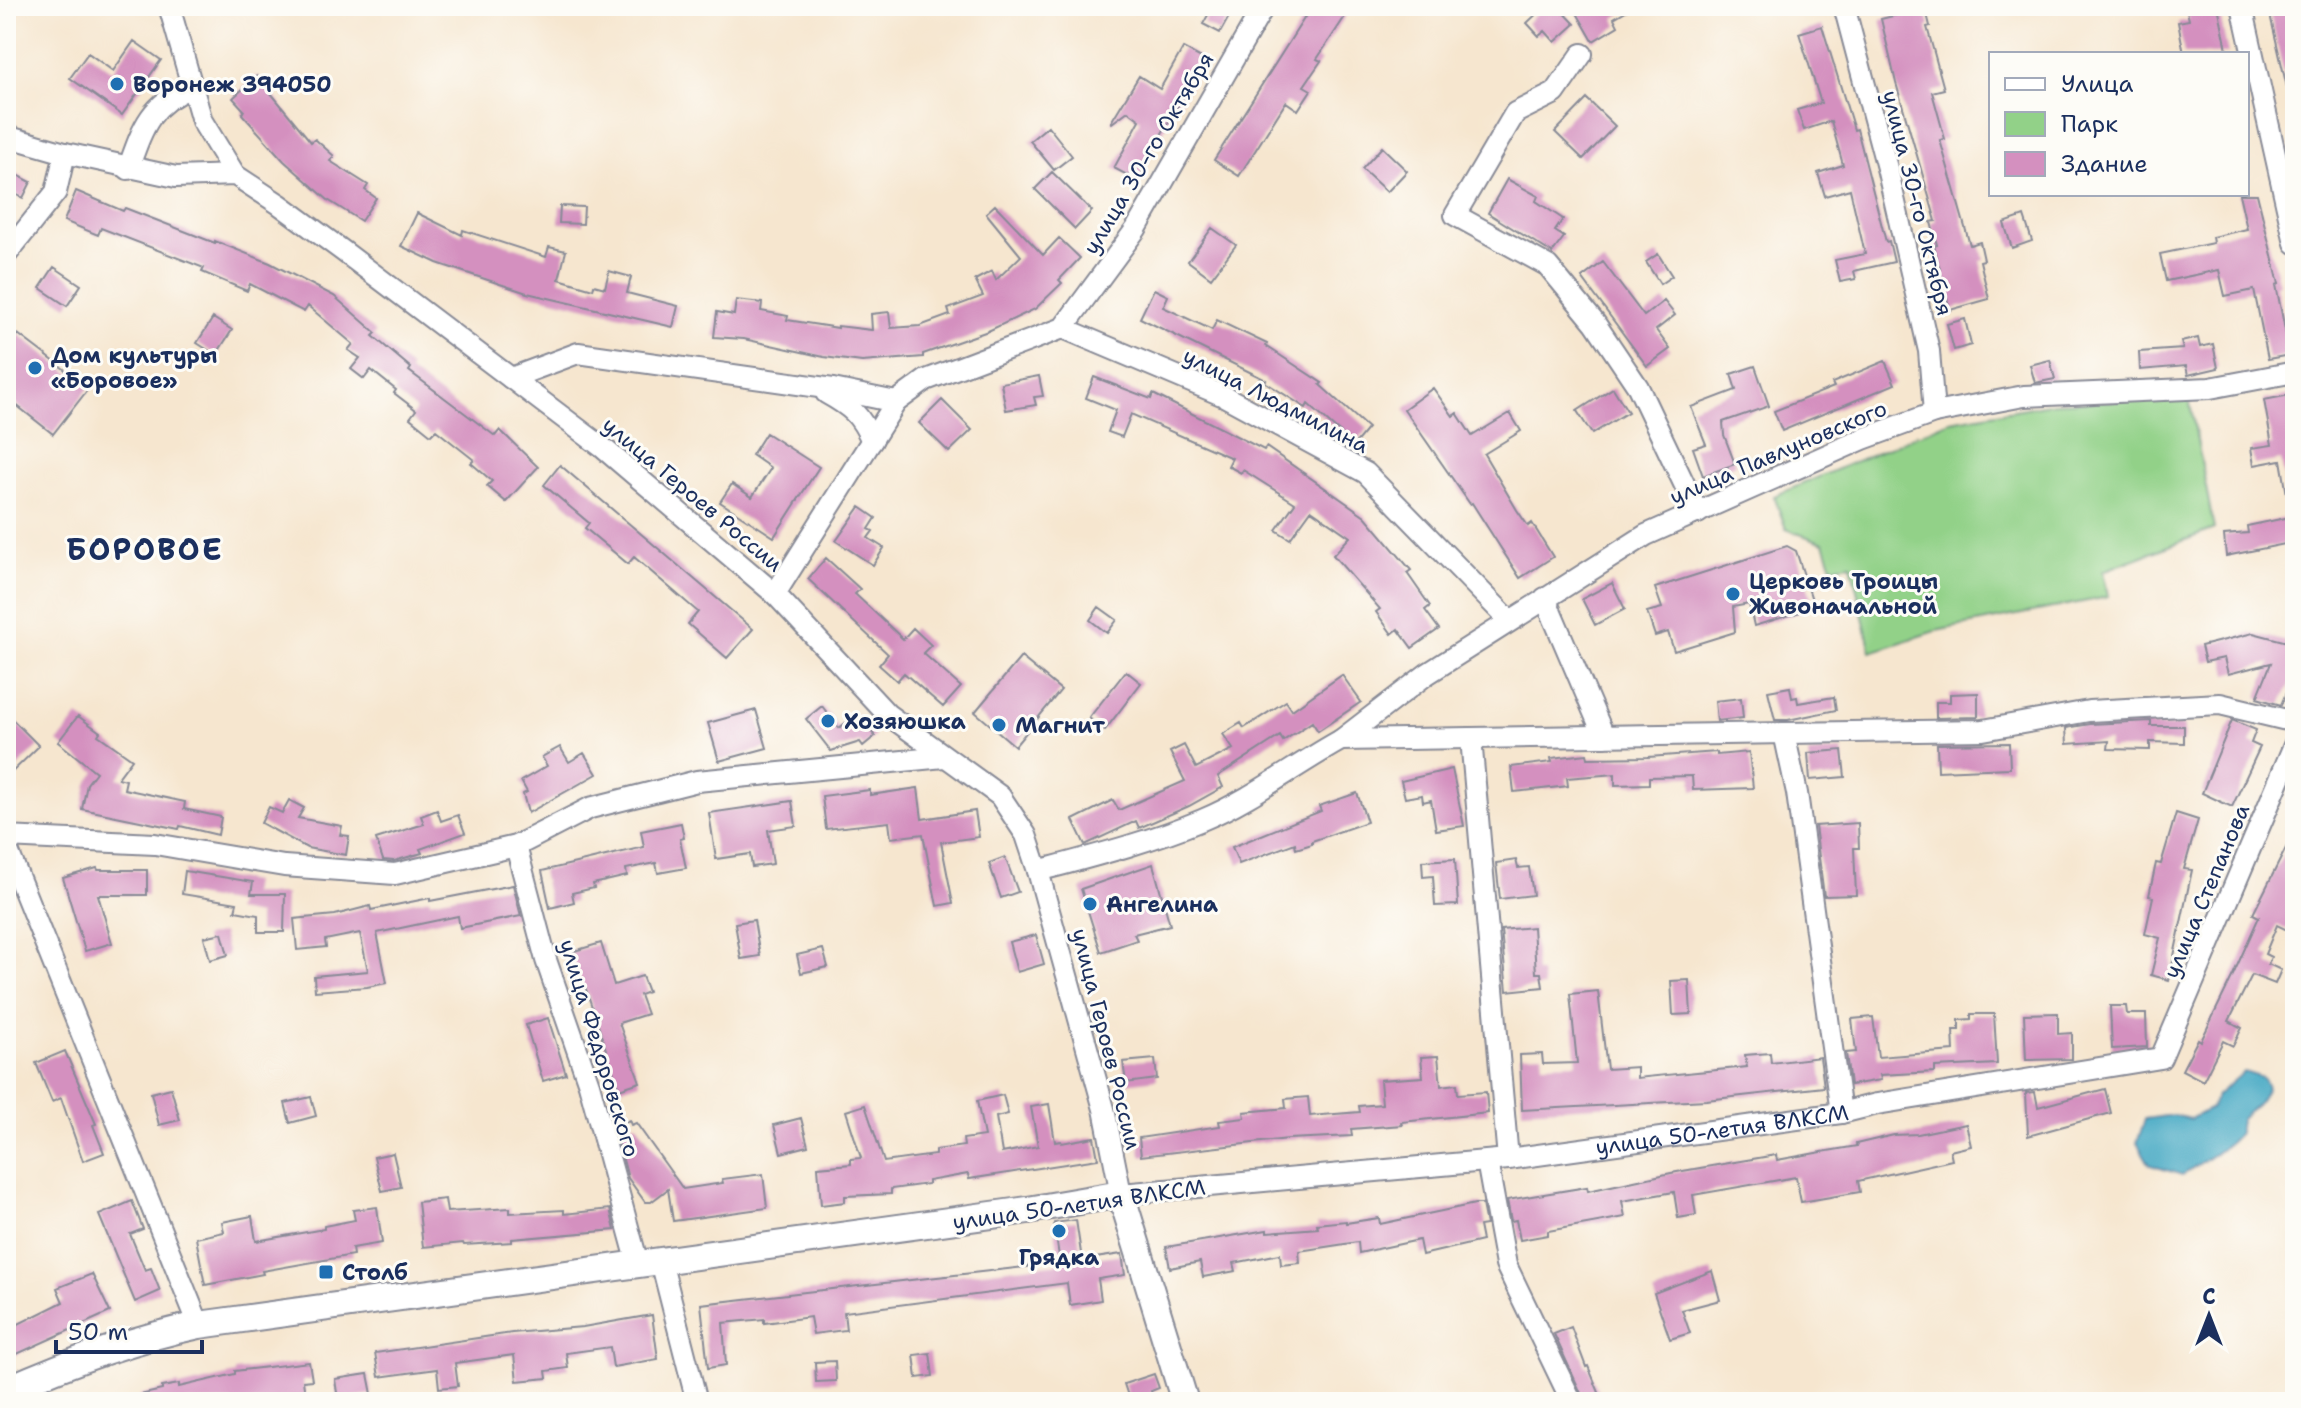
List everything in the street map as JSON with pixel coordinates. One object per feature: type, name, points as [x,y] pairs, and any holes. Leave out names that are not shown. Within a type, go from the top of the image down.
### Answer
[{"type":"street","points":[[6,136],[128,169],[176,177],[235,175],[202,121],[190,88],[169,6]]},
{"type":"street","name":"улица 30-го Октября","points":[[1063,328],[1136,229],[1264,6]]},
{"type":"street","name":"улица 30-го Октября","points":[[1844,6],[1888,172],[1929,351],[1934,413]]},
{"type":"street","points":[[2242,6],[2295,243]]},
{"type":"street","points":[[1582,54],[1555,93],[1515,113],[1455,215],[1548,266],[1595,323],[1638,387],[1698,513]]},
{"type":"street","points":[[128,169],[143,127],[153,112],[172,95],[190,88]]},
{"type":"street","points":[[6,255],[56,192],[65,153]]},
{"type":"street","name":"улица Героев России","points":[[235,175],[305,222],[602,447],[775,594],[887,714],[1000,796],[1026,835],[1038,871],[1104,1109],[1121,1194]]},
{"type":"street","points":[[775,594],[896,402],[926,380],[1063,328]]},
{"type":"street","name":"улица Людмилина","points":[[1063,328],[1224,396],[1366,473],[1509,620]]},
{"type":"street","points":[[511,378],[578,353],[816,386],[896,402]]},
{"type":"street","name":"улица Павлуновского","points":[[1038,871],[1131,847],[1204,820],[1256,793],[1341,740],[1427,674],[1646,535],[1863,439],[1934,413],[2024,396],[2210,388],[2295,372]]},
{"type":"street","points":[[816,386],[856,413],[872,441]]},
{"type":"street","points":[[1545,598],[1604,736]]},
{"type":"street","points":[[1341,740],[1983,730],[2089,711],[2220,704],[2295,722]]},
{"type":"street","points":[[1784,733],[1797,793],[1841,1113]]},
{"type":"street","points":[[1471,738],[1508,1159]]},
{"type":"street","name":"улица Степанова","points":[[2161,1058],[2295,743]]},
{"type":"street","points":[[6,837],[155,844],[284,866],[395,874],[516,846],[590,808],[697,781],[944,757]]},
{"type":"street","points":[[6,846],[199,1325]]},
{"type":"street","name":"улица Федоровского","points":[[516,846],[546,960],[697,1402]]},
{"type":"street","name":"улица 50-летия ВЛКСМ","points":[[6,1390],[62,1365],[145,1337],[199,1325],[1028,1210],[1121,1194],[1508,1159],[1841,1113],[1877,1104],[2161,1058]]},
{"type":"street","points":[[1487,1161],[1506,1265],[1572,1402]]},
{"type":"street","points":[[1121,1194],[1185,1402]]},
{"type":"green space","points":[[2189,398],[2214,529],[2103,571],[2108,597],[1936,631],[1871,652],[1851,564],[1832,567],[1824,543],[1786,529],[1774,496],[1950,421],[2055,403]]},
{"type":"water","points":[[2244,1072],[2263,1078],[2267,1087],[2258,1103],[2243,1116],[2239,1133],[2233,1139],[2182,1175],[2150,1165],[2137,1143],[2145,1119],[2173,1115],[2190,1119],[2211,1108],[2217,1095]]},
{"type":"building","points":[[1213,6],[1235,6],[1220,33],[1203,24]]},
{"type":"building","points":[[1289,6],[1352,6],[1317,59],[1321,61],[1304,86],[1311,90],[1298,110],[1286,102],[1239,176],[1214,160],[1305,17]]},
{"type":"building","points":[[1545,6],[1558,6],[1575,24],[1555,42],[1545,31],[1539,36],[1527,23]]},
{"type":"building","points":[[1573,6],[1634,6],[1614,18],[1618,26],[1593,41]]},
{"type":"building","points":[[1899,6],[1925,6],[1930,26],[1927,27],[1944,89],[1932,92],[1945,139],[1940,140],[1970,245],[1980,242],[1984,260],[1980,261],[1989,299],[1950,310],[1934,246],[1937,245],[1931,222],[1936,221],[1881,19],[1901,14]]},
{"type":"building","points":[[2186,6],[2218,6],[2228,52],[2184,52],[2178,22],[2189,20]]},
{"type":"building","points":[[2268,6],[2295,6],[2295,95],[2289,96]]},
{"type":"building","points":[[1822,26],[1854,130],[1857,129],[1894,262],[1854,271],[1856,279],[1840,282],[1835,260],[1865,254],[1850,189],[1825,196],[1818,173],[1843,165],[1831,121],[1804,130],[1797,110],[1821,103],[1799,33]]},
{"type":"building","points":[[134,41],[161,60],[122,115],[70,78],[88,53],[113,71]]},
{"type":"building","points":[[1183,48],[1205,60],[1151,152],[1138,181],[1114,168],[1140,120],[1128,111],[1111,122],[1139,76],[1160,89]]},
{"type":"building","points":[[257,76],[311,142],[315,139],[334,156],[330,161],[368,185],[365,190],[376,198],[361,221],[328,200],[284,161],[242,114],[244,110],[233,98]]},
{"type":"building","points":[[1587,99],[1615,126],[1583,159],[1555,132]]},
{"type":"building","points":[[1048,126],[1072,156],[1054,170],[1030,141]]},
{"type":"building","points":[[1382,147],[1407,171],[1387,192],[1362,169]]},
{"type":"building","points":[[6,169],[31,182],[23,198],[6,190]]},
{"type":"building","points":[[1052,172],[1092,211],[1075,229],[1035,189]]},
{"type":"building","points":[[1507,179],[1538,196],[1536,201],[1563,219],[1555,231],[1564,237],[1552,253],[1488,213]]},
{"type":"building","points":[[76,191],[270,263],[334,296],[376,333],[373,336],[411,368],[409,371],[495,436],[500,430],[538,467],[506,502],[487,486],[492,481],[471,463],[474,460],[436,430],[431,435],[410,418],[416,410],[394,393],[396,390],[371,370],[364,379],[351,369],[360,358],[348,350],[353,344],[308,306],[304,312],[250,284],[247,291],[202,272],[204,268],[101,228],[98,235],[64,221]]},
{"type":"building","points":[[2257,194],[2279,284],[2276,285],[2290,355],[2268,359],[2254,290],[2225,296],[2219,270],[2166,281],[2160,254],[2213,243],[2212,237],[2247,229],[2239,196]]},
{"type":"building","points":[[995,205],[1043,255],[1059,238],[1080,258],[1059,280],[1062,283],[1035,309],[988,331],[923,354],[923,357],[862,362],[744,339],[714,337],[717,312],[734,315],[736,300],[762,303],[761,311],[788,316],[787,320],[838,328],[872,330],[871,314],[889,312],[891,328],[920,326],[950,315],[948,309],[983,296],[975,280],[992,271],[996,280],[1021,256],[986,213]]},
{"type":"building","points":[[560,206],[584,207],[583,224],[559,223]]},
{"type":"building","points":[[417,213],[462,235],[463,230],[546,257],[549,247],[566,251],[559,279],[593,289],[594,285],[605,288],[609,271],[631,277],[627,293],[678,306],[673,327],[527,293],[437,263],[401,246]]},
{"type":"building","points":[[2024,216],[2032,241],[2012,248],[2004,223]]},
{"type":"building","points":[[1212,228],[1236,245],[1211,278],[1188,261]]},
{"type":"building","points":[[1658,254],[1672,276],[1660,284],[1646,262]]},
{"type":"building","points":[[1603,262],[1644,316],[1664,301],[1675,315],[1656,330],[1670,349],[1647,366],[1582,278]]},
{"type":"building","points":[[54,267],[81,285],[67,306],[40,288]]},
{"type":"building","points":[[1154,289],[1168,296],[1163,307],[1212,330],[1217,320],[1267,344],[1322,383],[1320,385],[1368,428],[1354,445],[1308,404],[1306,408],[1266,380],[1140,318]]},
{"type":"building","points":[[213,318],[232,330],[216,355],[197,343]]},
{"type":"building","points":[[1965,319],[1971,345],[1954,350],[1947,324]]},
{"type":"building","name":"Дом культуры «Боровое»","points":[[18,334],[89,388],[53,434],[6,397],[6,349]]},
{"type":"building","points":[[2198,338],[2200,347],[2213,344],[2218,368],[2188,375],[2186,366],[2140,370],[2139,352],[2183,349],[2181,342]]},
{"type":"building","points":[[2050,360],[2055,379],[2035,383],[2030,365]]},
{"type":"building","points":[[1885,361],[1895,384],[1782,431],[1774,411],[1834,387],[1832,383]]},
{"type":"building","points":[[1755,366],[1769,406],[1723,422],[1724,435],[1735,464],[1703,476],[1693,448],[1706,444],[1691,407],[1736,390],[1731,374]]},
{"type":"building","points":[[1039,376],[1043,396],[1034,397],[1036,405],[1006,410],[1001,383]]},
{"type":"building","points":[[1094,377],[1151,399],[1153,394],[1264,450],[1266,447],[1365,516],[1411,570],[1407,573],[1430,606],[1425,610],[1439,629],[1412,648],[1398,629],[1392,634],[1376,612],[1380,609],[1333,555],[1350,537],[1311,510],[1290,539],[1276,530],[1295,503],[1243,470],[1241,473],[1228,466],[1232,458],[1131,414],[1122,437],[1108,432],[1116,410],[1086,398]]},
{"type":"building","points":[[1433,388],[1453,416],[1457,413],[1472,436],[1510,413],[1521,431],[1484,454],[1517,510],[1528,526],[1532,523],[1553,557],[1520,578],[1472,503],[1404,409]]},
{"type":"building","points":[[1613,388],[1628,412],[1592,434],[1577,411]]},
{"type":"building","points":[[2295,394],[2295,494],[2287,495],[2281,460],[2254,465],[2251,448],[2272,445],[2264,400]]},
{"type":"building","points":[[942,400],[972,430],[949,452],[919,423]]},
{"type":"building","points":[[766,433],[819,467],[774,537],[720,502],[732,484],[752,497],[771,468],[752,455]]},
{"type":"building","points":[[560,465],[753,629],[727,658],[688,624],[698,612],[634,557],[628,564],[585,528],[589,523],[544,485]]},
{"type":"building","points":[[860,507],[876,518],[869,529],[873,531],[868,538],[884,548],[873,565],[836,541]]},
{"type":"building","points":[[2295,516],[2295,542],[2226,556],[2224,535],[2248,533],[2247,526]]},
{"type":"building","name":"Церковь Троицы Живоначальной","points":[[1787,546],[1796,551],[1812,600],[1807,610],[1754,626],[1749,604],[1733,607],[1735,632],[1674,651],[1668,632],[1655,636],[1647,612],[1662,608],[1655,588]]},
{"type":"building","points":[[826,558],[860,589],[855,594],[903,639],[913,628],[931,645],[923,653],[961,687],[943,707],[904,673],[897,681],[879,665],[888,654],[808,579]]},
{"type":"building","points":[[1612,583],[1625,609],[1595,625],[1582,599]]},
{"type":"building","points":[[1099,607],[1117,620],[1107,633],[1090,620]]},
{"type":"building","points":[[2253,633],[2295,644],[2295,671],[2281,705],[2257,698],[2271,663],[2228,674],[2224,658],[2205,662],[2201,646]]},
{"type":"building","points":[[1021,657],[1061,690],[1015,746],[975,712]]},
{"type":"building","points":[[1126,671],[1141,683],[1105,730],[1089,718]]},
{"type":"building","points":[[1342,675],[1361,702],[1318,731],[1312,722],[1283,741],[1280,736],[1218,776],[1223,787],[1139,828],[1136,821],[1085,845],[1073,820],[1113,800],[1119,810],[1185,781],[1170,752],[1184,745],[1196,768],[1233,749],[1223,734],[1241,723],[1244,728],[1286,701],[1292,710]]},
{"type":"building","points":[[1790,687],[1792,698],[1797,697],[1798,703],[1834,697],[1836,710],[1775,720],[1768,691]]},
{"type":"building","points":[[1978,693],[1978,717],[1936,718],[1936,702],[1950,702],[1950,694]]},
{"type":"building","points":[[1741,698],[1743,718],[1717,721],[1715,701]]},
{"type":"building","points":[[822,706],[839,728],[857,714],[875,736],[863,746],[860,742],[831,751],[806,719]]},
{"type":"building","points":[[756,710],[767,748],[719,761],[708,723]]},
{"type":"building","points":[[6,713],[39,746],[6,778]]},
{"type":"building","points":[[78,716],[100,732],[98,735],[132,759],[118,778],[126,780],[124,789],[185,802],[184,809],[221,817],[218,835],[82,809],[87,784],[96,772],[58,742]]},
{"type":"building","points":[[2232,720],[2256,730],[2251,743],[2260,747],[2232,807],[2202,793]]},
{"type":"building","points":[[2151,721],[2151,726],[2184,726],[2184,743],[2150,742],[2150,750],[2108,749],[2109,741],[2067,744],[2066,728]]},
{"type":"building","points":[[2009,743],[2010,768],[1938,771],[1937,744]]},
{"type":"building","points":[[560,747],[569,762],[584,753],[597,774],[528,813],[523,794],[527,792],[521,781],[547,766],[542,757]]},
{"type":"building","points":[[1842,750],[1845,777],[1810,780],[1808,753]]},
{"type":"building","points":[[1717,752],[1717,755],[1749,752],[1753,788],[1693,790],[1692,776],[1649,777],[1649,784],[1615,785],[1615,774],[1567,778],[1568,786],[1514,792],[1511,767],[1552,762],[1551,758],[1587,754],[1588,758]]},
{"type":"building","points":[[1452,769],[1464,826],[1436,830],[1431,800],[1423,802],[1422,795],[1405,798],[1401,781]]},
{"type":"building","points":[[918,788],[922,819],[975,811],[979,837],[941,842],[953,903],[937,906],[923,834],[891,838],[889,822],[826,829],[822,796],[870,790],[870,795]]},
{"type":"building","points":[[1357,793],[1367,822],[1312,841],[1312,844],[1296,849],[1295,843],[1239,864],[1232,847],[1321,811],[1319,806]]},
{"type":"building","points":[[289,800],[304,808],[298,818],[342,826],[340,835],[349,836],[346,855],[307,848],[261,823],[269,807],[282,813]]},
{"type":"building","points":[[792,801],[796,826],[768,830],[773,864],[752,867],[750,854],[716,859],[709,813]]},
{"type":"building","points":[[437,810],[441,821],[458,815],[465,833],[420,849],[422,853],[394,861],[383,860],[376,839],[424,824],[421,816]]},
{"type":"building","points":[[2176,813],[2198,820],[2184,869],[2192,870],[2169,980],[2151,975],[2160,938],[2145,934],[2156,863],[2161,864]]},
{"type":"building","points":[[681,823],[684,838],[680,839],[686,868],[658,873],[656,863],[626,869],[627,876],[593,884],[594,888],[572,893],[574,902],[550,908],[542,871],[644,847],[641,831]]},
{"type":"building","points":[[1858,823],[1859,848],[1854,848],[1856,895],[1824,896],[1815,826]]},
{"type":"building","points":[[2295,830],[2295,903],[2289,915],[2293,916],[2287,930],[2277,925],[2265,954],[2271,957],[2268,964],[2281,970],[2275,984],[2252,975],[2229,1021],[2242,1028],[2233,1046],[2223,1041],[2203,1081],[2182,1070],[2198,1039],[2201,1041],[2233,975],[2259,917],[2253,914]]},
{"type":"building","points":[[1005,857],[1018,892],[1001,898],[989,863]]},
{"type":"building","points":[[1455,859],[1458,905],[1435,906],[1433,876],[1423,877],[1422,861]]},
{"type":"building","points":[[1516,860],[1518,868],[1529,867],[1533,895],[1500,899],[1496,863]]},
{"type":"building","points":[[1153,864],[1170,925],[1134,934],[1137,940],[1101,952],[1081,889]]},
{"type":"building","points":[[97,868],[147,870],[147,895],[98,895],[112,943],[85,951],[63,878]]},
{"type":"building","points":[[185,871],[253,882],[251,894],[285,894],[284,932],[258,932],[258,915],[235,911],[237,903],[182,894]]},
{"type":"building","points":[[513,885],[521,916],[460,928],[458,916],[377,933],[387,983],[315,991],[314,976],[368,971],[360,933],[325,940],[326,947],[297,950],[294,919],[335,915],[370,906],[371,910],[430,898],[430,901]]},
{"type":"building","points":[[754,920],[760,956],[741,959],[735,923]]},
{"type":"building","points":[[1533,927],[1536,973],[1541,973],[1543,987],[1507,991],[1501,930]]},
{"type":"building","points":[[222,933],[228,955],[210,960],[204,937]]},
{"type":"building","points":[[1036,935],[1044,964],[1017,972],[1009,942]]},
{"type":"building","points":[[601,943],[614,985],[642,976],[648,992],[640,995],[647,1014],[619,1023],[640,1082],[619,1089],[571,952]]},
{"type":"building","points":[[823,949],[828,967],[801,973],[797,955]]},
{"type":"building","points":[[1689,980],[1691,1014],[1673,1015],[1671,981]]},
{"type":"building","points":[[1598,991],[1607,1069],[1637,1067],[1637,1078],[1747,1067],[1745,1055],[1770,1053],[1771,1063],[1820,1057],[1824,1087],[1706,1100],[1522,1110],[1520,1055],[1542,1054],[1543,1064],[1577,1063],[1570,994]]},
{"type":"building","points":[[2110,1006],[2126,1006],[2127,1014],[2146,1014],[2147,1047],[2112,1049]]},
{"type":"building","points":[[2058,1013],[2058,1034],[2072,1033],[2072,1059],[2026,1060],[2024,1014]]},
{"type":"building","points":[[1971,1014],[1994,1014],[1997,1064],[1935,1067],[1935,1072],[1880,1075],[1881,1080],[1850,1085],[1846,1053],[1856,1052],[1852,1019],[1873,1017],[1878,1057],[1954,1051],[1953,1030],[1959,1030],[1959,1020],[1971,1019]]},
{"type":"building","points":[[548,1018],[566,1074],[543,1081],[526,1025]]},
{"type":"building","points":[[65,1051],[96,1124],[93,1125],[104,1153],[83,1161],[61,1098],[52,1102],[36,1063]]},
{"type":"building","points":[[1438,1056],[1441,1086],[1457,1084],[1458,1094],[1486,1092],[1488,1113],[1351,1129],[1352,1136],[1288,1139],[1141,1156],[1139,1138],[1220,1126],[1219,1121],[1245,1118],[1244,1112],[1286,1108],[1285,1099],[1308,1097],[1310,1116],[1360,1112],[1359,1106],[1382,1104],[1380,1080],[1423,1077],[1421,1057]]},
{"type":"building","points":[[1155,1059],[1157,1079],[1126,1083],[1123,1062]]},
{"type":"building","points":[[171,1088],[180,1120],[159,1125],[151,1093]]},
{"type":"building","points":[[2105,1089],[2111,1113],[2028,1136],[2026,1093],[2035,1092],[2038,1107]]},
{"type":"building","points":[[1003,1095],[1008,1114],[996,1117],[1002,1153],[1038,1146],[1031,1107],[1049,1104],[1055,1142],[1094,1137],[1098,1159],[969,1179],[968,1174],[891,1189],[891,1194],[845,1196],[845,1202],[821,1205],[818,1167],[851,1164],[851,1159],[861,1158],[846,1111],[865,1105],[884,1162],[935,1155],[935,1150],[964,1146],[963,1139],[984,1136],[977,1101]]},
{"type":"building","points":[[311,1097],[316,1116],[290,1123],[285,1103]]},
{"type":"building","points":[[801,1118],[808,1146],[781,1153],[774,1125]]},
{"type":"building","points":[[629,1120],[631,1125],[636,1123],[683,1189],[723,1183],[722,1179],[763,1174],[767,1208],[673,1221],[668,1189],[651,1202],[645,1202],[628,1178],[614,1127]]},
{"type":"building","points":[[1966,1124],[1971,1146],[1950,1151],[1952,1160],[1858,1181],[1860,1192],[1801,1202],[1796,1177],[1693,1195],[1696,1215],[1678,1218],[1674,1192],[1622,1201],[1625,1217],[1548,1231],[1548,1235],[1520,1240],[1516,1220],[1511,1221],[1507,1200],[1587,1187],[1588,1191],[1776,1155],[1777,1160],[1857,1146],[1894,1135],[1918,1134]]},
{"type":"building","points":[[393,1153],[401,1187],[382,1191],[374,1157]]},
{"type":"building","points":[[445,1199],[447,1212],[510,1208],[510,1213],[564,1210],[564,1214],[610,1209],[615,1230],[512,1239],[512,1242],[423,1247],[418,1202]]},
{"type":"building","points":[[132,1201],[143,1229],[130,1234],[145,1270],[151,1268],[160,1291],[135,1302],[99,1215]]},
{"type":"building","points":[[1482,1204],[1486,1225],[1479,1226],[1482,1241],[1422,1255],[1419,1240],[1359,1253],[1358,1242],[1299,1251],[1300,1263],[1281,1265],[1280,1254],[1234,1263],[1236,1271],[1203,1277],[1200,1262],[1170,1268],[1166,1247],[1267,1230],[1318,1228],[1317,1224],[1379,1218],[1380,1224]]},
{"type":"building","points":[[377,1207],[382,1243],[352,1248],[353,1255],[205,1285],[196,1238],[224,1232],[222,1222],[252,1216],[256,1241],[324,1229],[324,1226],[355,1220],[353,1210]]},
{"type":"building","points":[[1076,1220],[1082,1260],[1122,1254],[1125,1275],[1098,1279],[1101,1300],[1070,1305],[1067,1283],[844,1312],[846,1330],[813,1334],[810,1317],[764,1323],[764,1319],[723,1323],[726,1365],[708,1368],[701,1304],[1060,1263],[1054,1223]]},
{"type":"building","points":[[1712,1271],[1720,1300],[1682,1310],[1690,1333],[1670,1339],[1654,1293]]},
{"type":"building","points":[[92,1274],[110,1312],[6,1359],[6,1330],[63,1302],[57,1288]]},
{"type":"building","points":[[652,1315],[658,1359],[613,1367],[610,1347],[566,1353],[568,1368],[546,1371],[547,1378],[517,1381],[514,1355],[455,1363],[458,1386],[439,1388],[437,1369],[379,1377],[375,1353],[512,1333],[583,1327]]},
{"type":"building","points":[[1571,1327],[1603,1402],[1585,1402],[1554,1334]]},
{"type":"building","points":[[930,1353],[933,1376],[917,1378],[914,1355]]},
{"type":"building","points":[[835,1361],[836,1381],[816,1382],[815,1362]]},
{"type":"building","points":[[309,1362],[312,1380],[303,1381],[306,1402],[141,1402],[140,1395],[162,1390],[162,1387],[179,1384],[179,1387],[235,1374],[235,1371]]},
{"type":"building","points":[[368,1374],[372,1394],[338,1400],[335,1379]]},
{"type":"building","points":[[1154,1374],[1159,1388],[1151,1391],[1155,1402],[1130,1402],[1124,1384]]},
{"type":"place","name":"Воронеж 394050","points":[[117,84]]},
{"type":"place","name":"Дом культуры «Боровое»","points":[[35,368]]},
{"type":"place","name":"Церковь Троицы Живоначальной","points":[[1733,594]]},
{"type":"place","name":"Хозяюшка","points":[[828,721]]},
{"type":"place","name":"Магнит","points":[[999,725]]},
{"type":"place","name":"Ангелина","points":[[1090,904]]},
{"type":"place","name":"Грядка","points":[[1059,1231]]},
{"type":"place","name":"Столб","points":[[326,1272]]},
{"type":"district","name":"БОРОВОЕ","points":[[145,550]]}]
